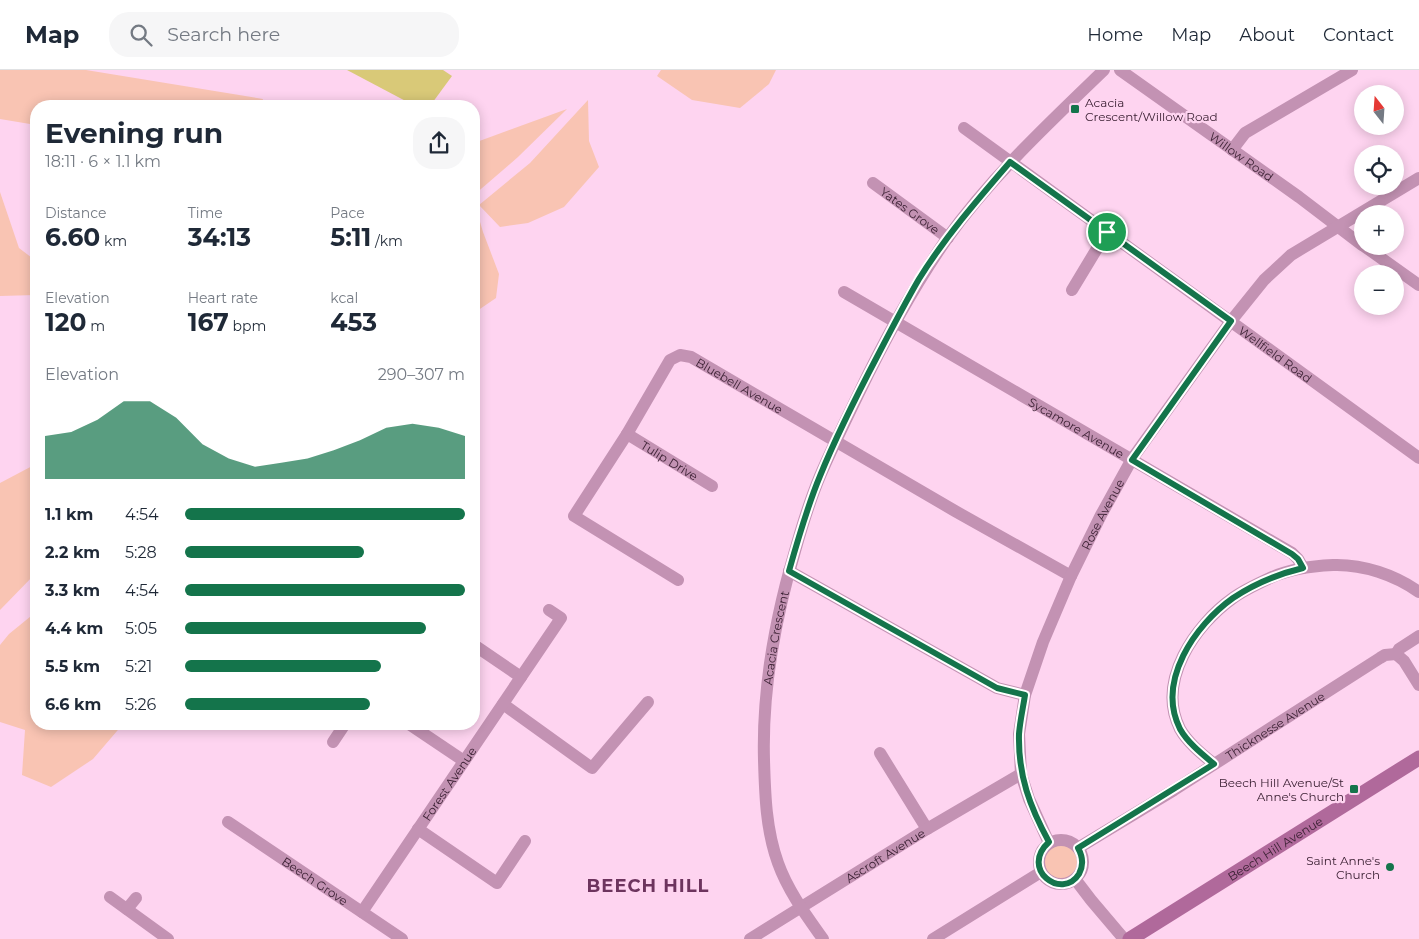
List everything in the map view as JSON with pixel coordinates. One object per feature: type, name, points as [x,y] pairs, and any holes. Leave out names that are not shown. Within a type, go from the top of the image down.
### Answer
[{"type":"street","name":"Acacia Crescent","points":[[823,939],[801,908],[786,882],[778,862],[770,837],[764,772],[764,716],[770,660],[778,613],[801,530],[819,477],[836,441],[867,377],[920,279],[977,200],[1010,162],[1104,70]]},
{"type":"street","name":"Willow Road","points":[[1120,70],[1298,197],[1354,239]]},
{"type":"street","points":[[1232,150],[1245,133],[1352,70]]},
{"type":"street","name":"Wellfield Road","points":[[964,128],[1419,458]]},
{"type":"street","name":"Rose Avenue","points":[[1049,842],[1029,799],[1021,774],[1019,734],[1025,695],[1043,642],[1071,576],[1101,515],[1132,460],[1231,321],[1264,280],[1291,255],[1419,178]]},
{"type":"street","name":"Yates Grove","points":[[873,183],[948,238]]},
{"type":"street","points":[[1072,290],[1107,232]]},
{"type":"street","name":"Willow Road","points":[[1376,255],[1419,285]]},
{"type":"street","name":"Sycamore Avenue","points":[[844,292],[1292,554],[1298,559],[1303,568]]},
{"type":"street","name":"Bluebell Avenue","points":[[678,580],[574,516],[670,360],[680,355],[691,357],[955,511],[1071,576]]},
{"type":"street","name":"Tulip Drive","points":[[626,434],[712,486]]},
{"type":"street","points":[[1214,764],[1188,740],[1181,730],[1173,707],[1173,692],[1180,662],[1189,644],[1218,611],[1233,598],[1288,571],[1334,565],[1373,570],[1395,578],[1419,592]]},
{"type":"street","points":[[789,571],[997,688],[1025,695]]},
{"type":"street","name":"Forest Avenue","points":[[362,912],[561,618],[549,610]]},
{"type":"street","name":"Thicknesse Avenue","points":[[1078,848],[1380,658],[1385,655],[1396,654],[1404,645],[1419,636]]},
{"type":"street","points":[[480,649],[521,677]]},
{"type":"street","points":[[1396,654],[1404,661],[1419,685]]},
{"type":"street","points":[[503,704],[592,768],[648,702]]},
{"type":"street","points":[[333,742],[341,730]]},
{"type":"street","points":[[418,730],[464,761]]},
{"type":"street","points":[[880,753],[928,829]]},
{"type":"street","name":"Beech Hill Avenue","points":[[1133,938],[1419,758]]},
{"type":"street","name":"Ascroft Avenue","points":[[750,939],[1021,774]]},
{"type":"street","name":"Beech Grove","points":[[228,822],[402,939]]},
{"type":"street","points":[[418,829],[497,883],[525,841]]},
{"type":"street","points":[[1062,839],[1069,841],[1078,848],[1083,863],[1081,870],[1075,878],[1058,884],[1046,878],[1041,872],[1038,860],[1040,853],[1049,842],[1062,839]]},
{"type":"street","points":[[933,939],[1041,872]]},
{"type":"street","points":[[1075,878],[1091,900],[1133,938]]},
{"type":"street","points":[[110,897],[168,939]]},
{"type":"street","points":[[127,909],[136,898]]},
{"type":"shaded area","points":[[0,70],[86,70],[263,99],[30,100],[30,124],[0,119]]},
{"type":"shaded area","points":[[347,70],[443,70],[452,76],[434,100],[404,100]]},
{"type":"shaded area","points":[[661,70],[776,70],[769,84],[740,108],[692,100],[657,76]]},
{"type":"shaded area","points":[[588,100],[589,141],[599,167],[564,207],[528,223],[500,227],[480,204],[530,163]]},
{"type":"shaded area","points":[[567,109],[518,157],[480,190],[480,141]]},
{"type":"shaded area","points":[[0,192],[19,248],[30,256],[30,295],[0,296]]},
{"type":"shaded area","points":[[480,222],[499,274],[496,298],[480,309]]},
{"type":"shaded area","points":[[30,467],[30,579],[0,610],[0,483]]},
{"type":"shaded area","points":[[30,617],[30,730],[118,730],[93,759],[51,787],[22,775],[25,730],[0,722],[0,645],[9,634]]},
{"type":"shaded area","points":[[1060,845],[1072,850],[1077,862],[1072,874],[1060,879],[1048,874],[1043,862],[1048,850]]},
{"type":"place","name":"Acacia Crescent/Willow Road","points":[[1075,109]]},
{"type":"place","name":"Beech Hill Avenue/St Anne's Church","points":[[1354,789]]},
{"type":"place","name":"Saint Anne's Church","points":[[1390,867]]},
{"type":"district","name":"BEECH HILL","points":[[648,886]]},
{"type":"route","points":[[1010,162],[1107,232],[1231,321],[1132,460],[1292,554],[1298,559],[1303,568],[1288,571],[1271,578],[1233,598],[1203,627],[1189,644],[1180,662],[1173,692],[1173,707],[1176,719],[1188,740],[1214,764],[1078,848],[1083,863],[1081,870],[1070,882],[1058,884],[1046,878],[1039,867],[1040,853],[1049,842],[1029,799],[1021,774],[1019,734],[1025,695],[997,688],[789,571],[819,477],[867,377],[896,322],[920,279],[948,238],[977,200],[1010,162]]}]
